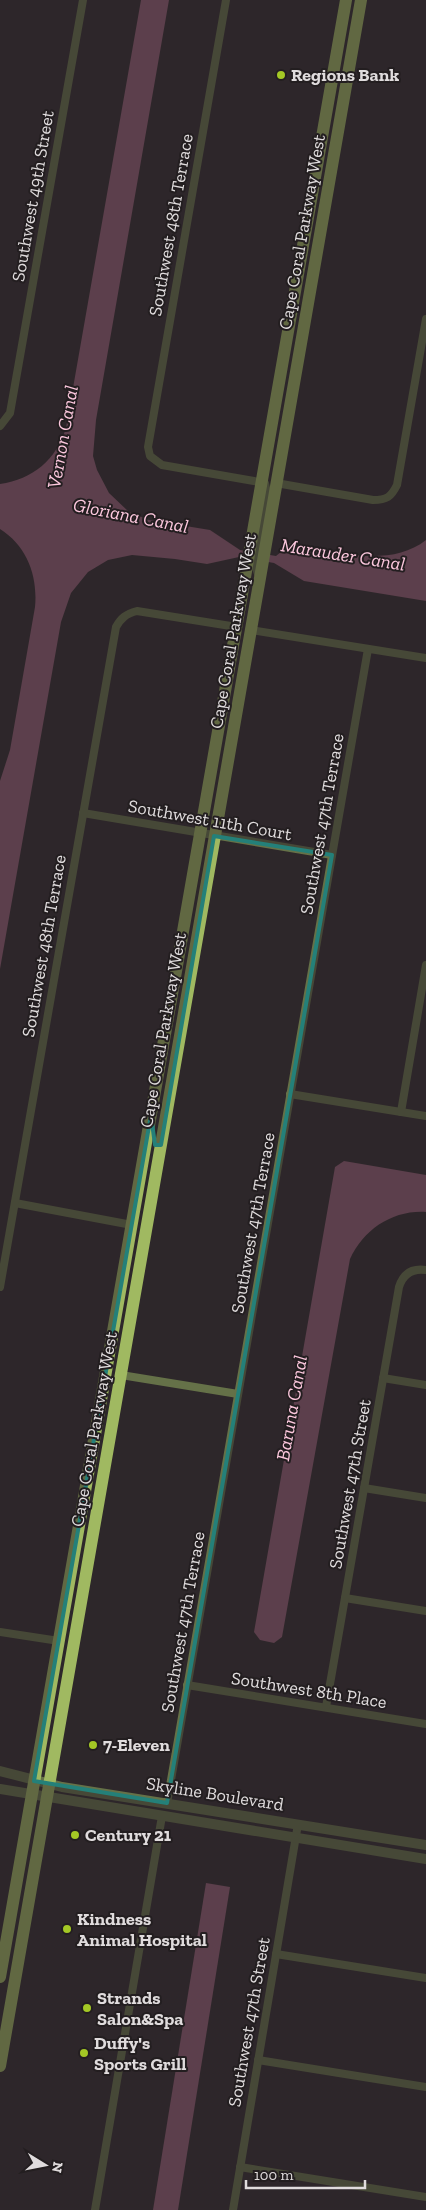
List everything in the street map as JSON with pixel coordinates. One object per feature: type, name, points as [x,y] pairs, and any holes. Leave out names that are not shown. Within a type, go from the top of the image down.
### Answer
[{"type":"main road","name":"Cape Coral Parkway West","points":[[0,1977],[346,0]]},
{"type":"main road","name":"Cape Coral Parkway West","points":[[0,2066],[361,0]]},
{"type":"main road","points":[[328,189],[325,165],[336,102],[335,95],[331,90]]},
{"type":"main road","points":[[294,381],[289,379],[288,375],[299,312],[297,283]]},
{"type":"main road","points":[[149,1216],[143,1212],[142,1208],[154,1140],[151,1114]]},
{"type":"main road","points":[[128,1333],[124,1316],[137,1243],[132,1225]]},
{"type":"street","name":"Southwest 49th Street","points":[[1,425],[10,413],[83,0]]},
{"type":"street","name":"Southwest 48th Terrace","points":[[226,0],[148,447],[150,456],[162,465],[262,482]]},
{"type":"street","points":[[276,483],[373,500],[385,500],[392,495],[397,485],[426,319]]},
{"type":"street","points":[[260,579],[255,565],[268,497],[267,486],[262,482]]},
{"type":"street","name":"Southwest 48th Terrace","points":[[0,1288],[116,627],[120,619],[128,613],[137,611],[237,627]]},
{"type":"street","points":[[251,630],[426,658]]},
{"type":"street","name":"Southwest 47th Terrace","points":[[167,1803],[368,649]]},
{"type":"street","name":"Southwest 11th Court","points":[[83,813],[332,855]]},
{"type":"street","points":[[401,1112],[426,965]]},
{"type":"street","points":[[290,1094],[426,1116]]},
{"type":"street","points":[[15,1203],[132,1225]]},
{"type":"street","name":"Southwest 47th Street","points":[[326,1707],[399,1287],[402,1278],[411,1271],[426,1270]]},
{"type":"street","points":[[121,1375],[238,1394]]},
{"type":"street","points":[[383,1378],[426,1385]]},
{"type":"street","points":[[364,1488],[426,1498]]},
{"type":"street","points":[[345,1598],[426,1611]]},
{"type":"street","points":[[0,1632],[59,1641]]},
{"type":"street","name":"Southwest 8th Place","points":[[187,1685],[426,1724]]},
{"type":"street","name":"Skyline Boulevard","points":[[0,1772],[49,1784],[426,1845]]},
{"type":"street","name":"Skyline Boulevard","points":[[0,1789],[426,1859]]},
{"type":"street","points":[[104,1807],[113,1805],[153,1810],[167,1803]]},
{"type":"street","points":[[95,2210],[162,1816],[181,1811],[224,1818],[253,1817]]},
{"type":"street","name":"Southwest 47th Street","points":[[233,2210],[298,1824]]},
{"type":"street","points":[[276,1954],[426,1978]]},
{"type":"street","points":[[258,2060],[426,2087]]},
{"type":"street","points":[[240,2167],[426,2197]]},
{"type":"highlighted area","points":[[214,836],[332,855],[167,1803],[34,1781],[151,1115],[155,1145],[161,1145]]},
{"type":"water","points":[[141,0],[169,0],[96,420],[93,456],[97,470],[109,493],[129,512],[149,520],[210,530],[240,550],[276,556],[287,543],[340,553],[377,556],[411,549],[426,540],[426,601],[304,581],[274,563],[239,557],[207,564],[132,555],[108,560],[88,572],[71,593],[61,622],[0,969],[0,781],[10,750],[35,607],[35,584],[24,553],[0,529],[0,484],[23,478],[42,466],[56,450],[66,428]]},
{"type":"water","points":[[344,1161],[426,1175],[426,1212],[402,1214],[371,1230],[356,1248],[350,1259],[282,1637],[274,1643],[260,1640],[254,1632],[335,1167]]},
{"type":"water","points":[[206,1883],[230,1887],[178,2210],[153,2210]]},
{"type":"place","name":"Regions Bank","points":[[281,75]]},
{"type":"place","name":"7-Eleven","points":[[93,1745]]},
{"type":"place","name":"Century 21","points":[[75,1835]]},
{"type":"place","name":"Kindness Animal Hospital","points":[[67,1929]]},
{"type":"place","name":"Strands Salon&Spa","points":[[87,2008]]},
{"type":"place","name":"Duffy's Sports Grill","points":[[84,2053]]},
{"type":"water label","name":"Vernon Canal","points":[[62,437]]},
{"type":"water label","name":"Gloriana Canal","points":[[131,515]]},
{"type":"water label","name":"Marauder Canal","points":[[343,554]]},
{"type":"water label","name":"Baruna Canal","points":[[291,1408]]}]
